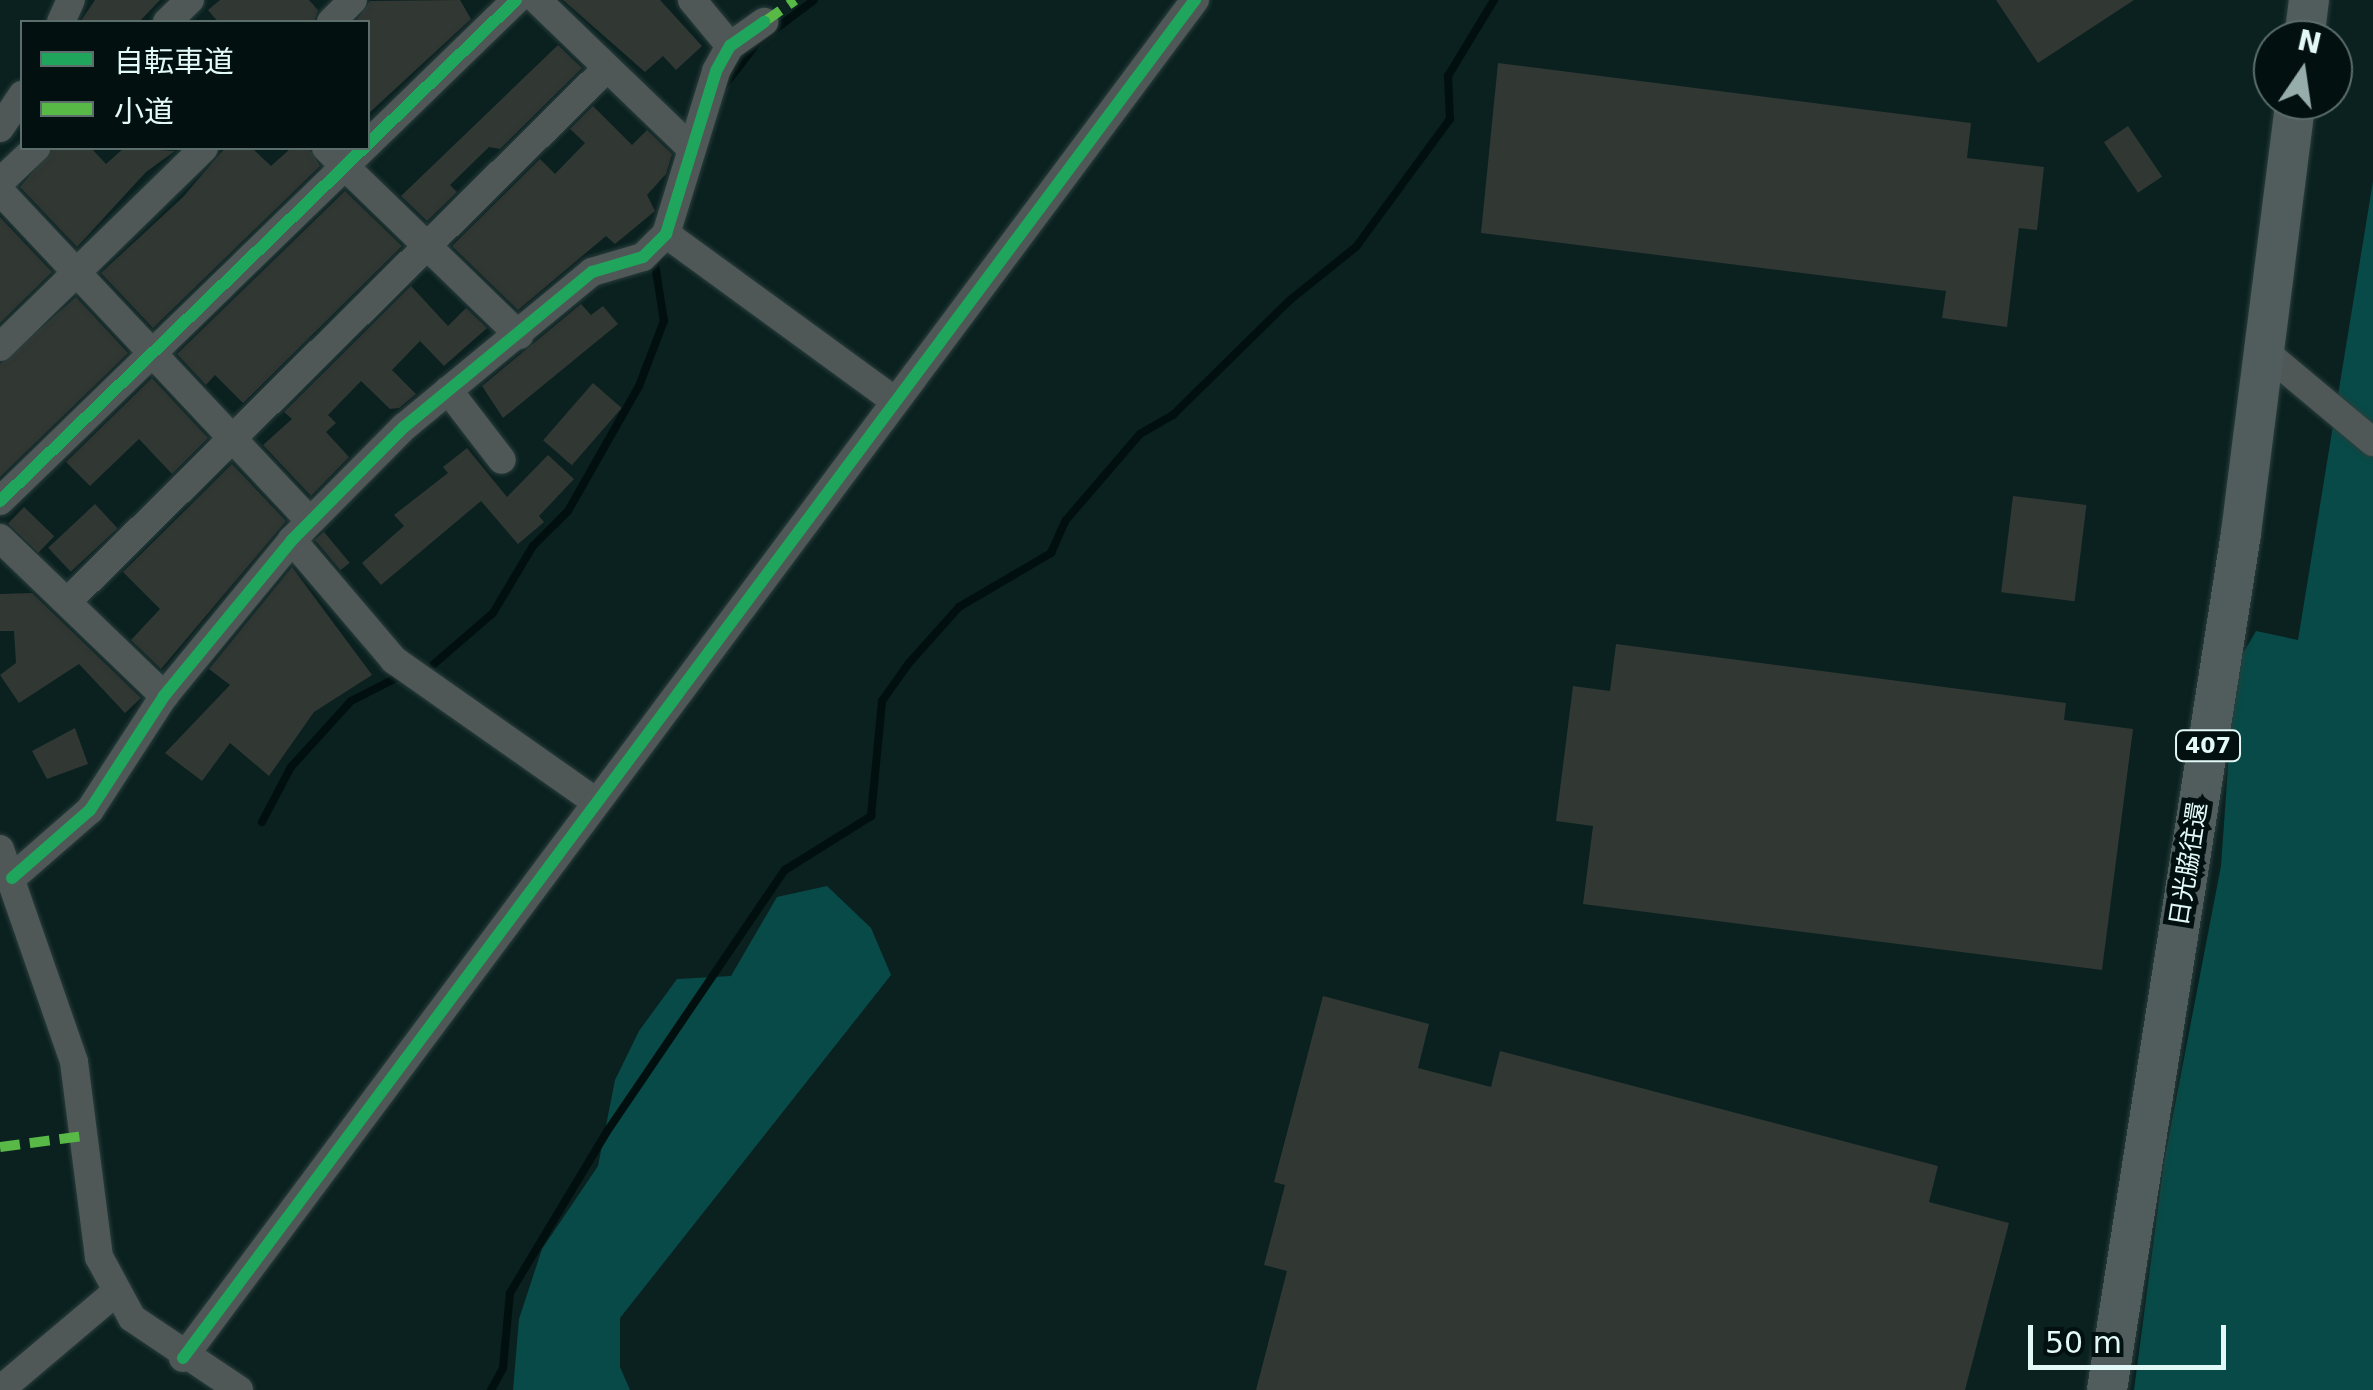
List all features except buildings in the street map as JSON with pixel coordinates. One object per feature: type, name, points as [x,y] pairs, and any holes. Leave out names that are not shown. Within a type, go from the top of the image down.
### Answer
[{"type":"highway","name":"日光脇往還","points":[[2107,1390],[2264,352],[2293,120]]},
{"type":"street","points":[[333,20],[353,0]]},
{"type":"street","points":[[370,147],[516,0]]},
{"type":"street","points":[[537,0],[605,70],[692,149]]},
{"type":"street","points":[[692,0],[730,46]]},
{"type":"street","points":[[182,1358],[1195,0]]},
{"type":"street","points":[[12,878],[90,810],[164,696],[301,531],[448,390],[592,272],[643,258],[666,234],[730,46],[764,22]]},
{"type":"street","points":[[68,602],[605,70]]},
{"type":"street","points":[[0,128],[20,98]]},
{"type":"street","points":[[0,182],[34,150]]},
{"type":"street","points":[[0,346],[202,150]]},
{"type":"street","points":[[328,150],[519,335]]},
{"type":"street","points":[[0,501],[367,150]]},
{"type":"street","points":[[0,190],[234,440],[394,660],[428,677],[596,802]]},
{"type":"street","points":[[666,234],[894,400]]},
{"type":"street","points":[[2264,352],[2373,442]]},
{"type":"street","points":[[448,390],[502,460]]},
{"type":"street","points":[[0,538],[164,696]]},
{"type":"street","points":[[0,849],[74,1062],[90,1217],[116,1292],[132,1318],[182,1358],[239,1390]]},
{"type":"street","points":[[0,1390],[116,1292]]},
{"type":"shaded area","points":[[2373,181],[2373,1390],[2134,1390],[2164,1162],[2221,866],[2235,667],[2256,631],[2298,640]]},
{"type":"shaded area","points":[[827,886],[871,928],[891,975],[620,1318],[620,1367],[630,1390],[513,1390],[519,1319],[542,1249],[598,1166],[615,1080],[639,1031],[677,979],[731,976],[777,897]]},
{"type":"waterway","points":[[723,87],[757,43],[814,0]]},
{"type":"waterway","points":[[491,1390],[503,1368],[510,1293],[608,1130],[785,870],[871,816],[882,701],[909,663],[959,607],[1051,553],[1066,520],[1140,434],[1174,414],[1290,300],[1356,247],[1450,119],[1448,76],[1494,0]]},
{"type":"waterway","points":[[434,664],[493,613],[533,546],[568,511],[639,386],[664,321],[655,264],[661,257]]},
{"type":"waterway","points":[[262,822],[291,767],[351,701],[404,674]]},
{"type":"marked path","points":[[764,22],[795,0]]},
{"type":"marked path","points":[[0,1147],[84,1136]]},
{"type":"cycle path","points":[[370,142],[516,0]]},
{"type":"cycle path","points":[[183,1358],[1195,0]]},
{"type":"cycle path","points":[[12,878],[90,810],[164,696],[292,540],[404,427],[592,272],[643,257],[666,234],[716,71],[730,46],[764,22]]},
{"type":"cycle path","points":[[0,501],[362,150]]}]
